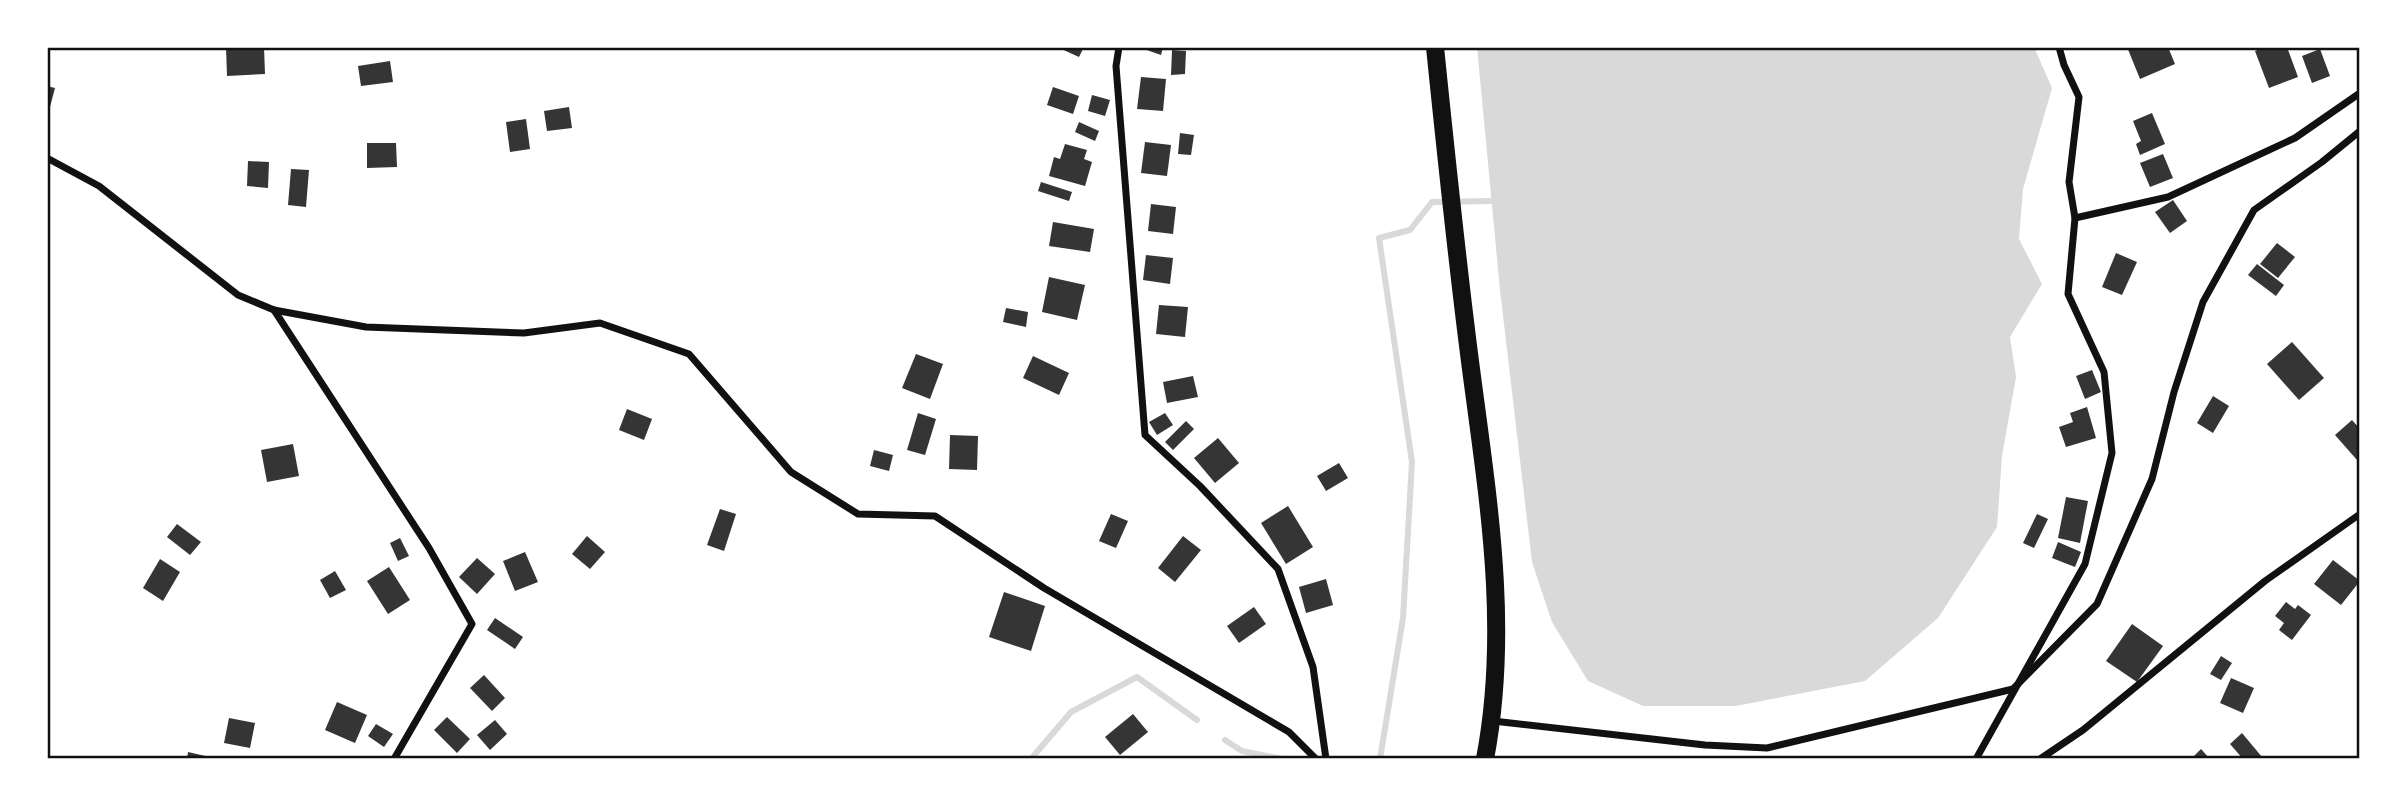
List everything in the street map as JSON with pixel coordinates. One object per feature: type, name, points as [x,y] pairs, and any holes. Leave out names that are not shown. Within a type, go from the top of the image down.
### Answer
[{"type":"main road","points":[[1435,47],[1452,218],[1491,526],[1499,649],[1493,721],[1485,759]]},
{"type":"street","points":[[1119,47],[1116,66],[1145,435],[1200,486],[1278,569],[1313,667],[1326,759]]},
{"type":"street","points":[[1976,759],[2012,689],[2085,565],[2112,453],[2104,372],[2068,294],[2075,218],[2069,182],[2079,97],[2059,47]]},
{"type":"street","points":[[2075,218],[2168,197],[2295,138],[2360,93]]},
{"type":"street","points":[[1493,721],[1705,745],[1767,748],[2012,689],[2097,604],[2152,479],[2174,392],[2203,302],[2254,210],[2322,162],[2360,131]]},
{"type":"street","points":[[47,158],[99,186],[239,295],[274,310],[366,327],[524,333],[600,323],[689,355],[791,472],[858,514],[935,516],[1044,588],[1289,732],[1316,759]]},
{"type":"street","points":[[274,310],[429,548],[472,624],[394,759]]},
{"type":"street","points":[[2040,759],[2083,730],[2265,581],[2360,514]]},
{"type":"shaded area","points":[[1477,47],[2034,47],[2052,88],[2023,189],[2019,239],[2042,284],[2010,337],[2016,377],[2002,456],[1997,527],[1938,618],[1865,681],[1736,706],[1643,706],[1588,681],[1552,622],[1532,562],[1500,290]]},
{"type":"building","points":[[226,47],[264,47],[265,74],[227,76]]},
{"type":"building","points":[[1057,47],[1084,47],[1079,57]]},
{"type":"building","points":[[1138,47],[1163,47],[1161,55]]},
{"type":"building","points":[[2127,47],[2168,47],[2175,64],[2140,79]]},
{"type":"building","points":[[2264,47],[2287,47],[2298,77],[2269,88],[2255,51]]},
{"type":"building","points":[[2320,49],[2330,76],[2312,83],[2302,56]]},
{"type":"building","points":[[1172,50],[1186,51],[1185,74],[1171,75]]},
{"type":"building","points":[[390,61],[393,82],[361,86],[358,66]]},
{"type":"building","points":[[1141,77],[1166,79],[1163,111],[1137,109]]},
{"type":"building","points":[[47,86],[55,88],[50,107],[47,106]]},
{"type":"building","points":[[1053,87],[1079,96],[1073,114],[1047,105]]},
{"type":"building","points":[[1092,95],[1110,100],[1105,116],[1088,111]]},
{"type":"building","points":[[569,107],[572,128],[547,131],[544,111]]},
{"type":"building","points":[[2152,113],[2165,144],[2140,155],[2136,144],[2141,141],[2133,121]]},
{"type":"building","points":[[526,119],[530,149],[510,152],[506,122]]},
{"type":"building","points":[[1079,122],[1099,131],[1095,141],[1075,132]]},
{"type":"building","points":[[1180,133],[1194,135],[1191,155],[1178,154]]},
{"type":"building","points":[[1145,142],[1171,145],[1167,176],[1141,173]]},
{"type":"building","points":[[367,143],[396,143],[397,167],[367,168]]},
{"type":"building","points":[[1065,144],[1087,150],[1084,159],[1092,162],[1085,186],[1049,176],[1054,157],[1060,159]]},
{"type":"building","points":[[2163,154],[2173,178],[2150,187],[2140,163]]},
{"type":"building","points":[[248,161],[269,162],[268,188],[247,186]]},
{"type":"building","points":[[291,169],[309,170],[306,207],[288,205]]},
{"type":"building","points":[[1041,182],[1072,192],[1069,201],[1038,191]]},
{"type":"building","points":[[2173,200],[2187,221],[2170,233],[2155,212]]},
{"type":"building","points":[[1151,204],[1176,207],[1173,234],[1148,231]]},
{"type":"building","points":[[1053,222],[1094,229],[1090,252],[1049,246]]},
{"type":"building","points":[[2277,243],[2295,257],[2278,278],[2260,264]]},
{"type":"building","points":[[2116,253],[2137,262],[2122,295],[2102,287]]},
{"type":"building","points":[[1146,255],[1173,258],[1170,284],[1143,280]]},
{"type":"building","points":[[2257,264],[2284,285],[2276,296],[2248,275]]},
{"type":"building","points":[[1049,277],[1085,285],[1077,320],[1042,312]]},
{"type":"building","points":[[1159,305],[1188,307],[1185,337],[1156,334]]},
{"type":"building","points":[[1006,308],[1028,312],[1026,327],[1003,322]]},
{"type":"building","points":[[2292,342],[2324,378],[2299,400],[2267,364]]},
{"type":"building","points":[[916,354],[943,364],[930,399],[902,388]]},
{"type":"building","points":[[1033,356],[1069,373],[1059,395],[1023,378]]},
{"type":"building","points":[[2092,370],[2101,392],[2085,399],[2076,376]]},
{"type":"building","points":[[1193,376],[1198,397],[1167,403],[1163,382]]},
{"type":"building","points":[[2213,396],[2229,406],[2213,433],[2197,423]]},
{"type":"building","points":[[2087,407],[2096,438],[2066,447],[2059,427],[2073,422],[2070,413]]},
{"type":"building","points":[[627,409],[652,419],[644,440],[619,430]]},
{"type":"building","points":[[918,413],[936,419],[925,455],[907,450]]},
{"type":"building","points":[[1165,413],[1173,425],[1157,435],[1149,422]]},
{"type":"building","points":[[2352,420],[2360,429],[2357,460],[2335,435]]},
{"type":"building","points":[[1186,421],[1194,429],[1173,450],[1165,442]]},
{"type":"building","points":[[950,435],[978,436],[977,470],[949,469]]},
{"type":"building","points":[[1218,438],[1239,463],[1215,483],[1194,458]]},
{"type":"building","points":[[293,444],[299,476],[267,482],[261,450]]},
{"type":"building","points":[[874,450],[893,455],[889,471],[870,466]]},
{"type":"building","points":[[1339,463],[1348,478],[1326,491],[1317,476]]},
{"type":"building","points":[[2066,497],[2088,501],[2080,543],[2058,538]]},
{"type":"building","points":[[1288,506],[1313,547],[1286,564],[1261,523]]},
{"type":"building","points":[[720,509],[736,514],[724,551],[707,545]]},
{"type":"building","points":[[1111,514],[1128,521],[1116,548],[1099,541]]},
{"type":"building","points":[[2037,514],[2048,519],[2034,548],[2023,543]]},
{"type":"building","points":[[177,524],[201,542],[190,555],[167,537]]},
{"type":"building","points":[[587,536],[605,552],[590,569],[572,554]]},
{"type":"building","points":[[1183,536],[1201,550],[1175,582],[1158,568]]},
{"type":"building","points":[[400,538],[409,556],[398,561],[390,543]]},
{"type":"building","points":[[2058,542],[2081,552],[2075,567],[2052,558]]},
{"type":"building","points":[[525,552],[538,582],[515,591],[503,561]]},
{"type":"building","points":[[477,558],[495,574],[477,594],[459,577]]},
{"type":"building","points":[[160,559],[180,572],[163,601],[143,588]]},
{"type":"building","points":[[2333,560],[2360,581],[2341,605],[2314,584]]},
{"type":"building","points":[[389,567],[410,600],[388,614],[367,581]]},
{"type":"building","points":[[335,571],[346,590],[330,598],[320,580]]},
{"type":"building","points":[[1326,579],[1333,605],[1306,613],[1299,587]]},
{"type":"building","points":[[1004,592],[1045,606],[1031,651],[989,637]]},
{"type":"building","points":[[2286,602],[2295,609],[2298,605],[2311,615],[2292,640],[2279,630],[2284,623],[2275,616]]},
{"type":"building","points":[[1254,607],[1266,624],[1239,643],[1227,626]]},
{"type":"building","points":[[495,618],[523,637],[515,649],[487,630]]},
{"type":"building","points":[[2132,624],[2163,646],[2137,682],[2106,661]]},
{"type":"building","points":[[2221,656],[2232,663],[2221,680],[2210,674]]},
{"type":"building","points":[[484,675],[505,698],[492,711],[470,688]]},
{"type":"building","points":[[2231,678],[2254,688],[2243,713],[2220,703]]},
{"type":"building","points":[[337,702],[367,715],[355,743],[325,730]]},
{"type":"building","points":[[1133,714],[1148,732],[1120,755],[1105,737]]},
{"type":"building","points":[[447,717],[470,739],[457,753],[434,730]]},
{"type":"building","points":[[229,718],[255,723],[250,748],[224,743]]},
{"type":"building","points":[[495,720],[507,734],[490,750],[477,735]]},
{"type":"building","points":[[376,724],[393,734],[384,747],[368,736]]},
{"type":"building","points":[[2242,733],[2262,757],[2260,759],[2243,759],[2230,744]]},
{"type":"building","points":[[2201,749],[2210,759],[2191,759]]},
{"type":"building","points":[[188,752],[214,758],[214,759],[187,759]]},
{"type":"waterway","points":[[1380,759],[1403,618],[1412,462],[1379,238],[1410,230],[1432,202],[1492,201]]},
{"type":"waterway","points":[[1031,759],[1071,712],[1137,677],[1197,720]]},
{"type":"waterway","points":[[1225,740],[1242,751],[1282,759]]}]
